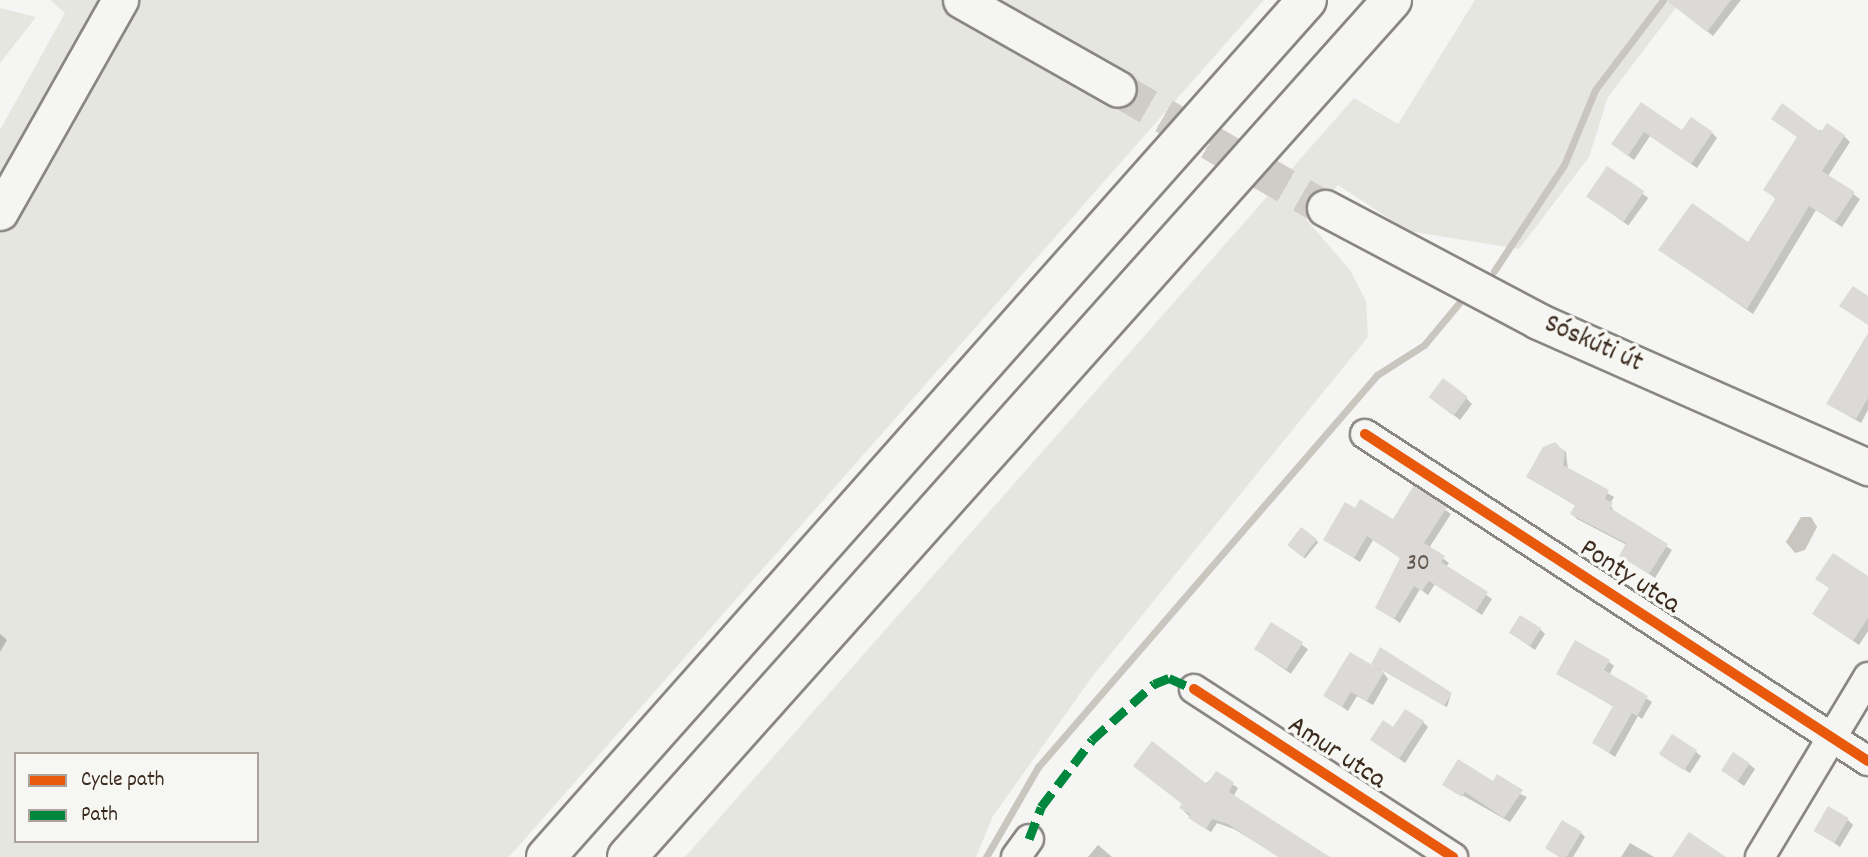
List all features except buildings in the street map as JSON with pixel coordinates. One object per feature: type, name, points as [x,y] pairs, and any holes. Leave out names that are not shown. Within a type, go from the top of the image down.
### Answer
[{"type":"highway","points":[[546,857],[1307,0]]},
{"type":"highway","points":[[627,857],[1392,0]]},
{"type":"main road","points":[[0,212],[120,0]]},
{"type":"main road","points":[[961,0],[1118,89]]},
{"type":"main road","name":"Sóskúti út","points":[[1325,208],[1538,321],[1868,467]]},
{"type":"street","name":"Ponty utca","points":[[1365,434],[1868,761]]},
{"type":"street","points":[[1760,857],[1868,677]]},
{"type":"street","name":"Amur utca","points":[[1194,689],[1453,857]]},
{"type":"shaded area","points":[[50,0],[1264,0],[509,857],[0,857],[0,130],[65,13]]},
{"type":"shaded area","points":[[1475,0],[1682,0],[1608,97],[1589,157],[1519,249],[1408,231],[1338,185],[1306,219],[1350,270],[1366,301],[1368,337],[1092,677],[993,816],[976,857],[685,857],[1354,98],[1398,124]]},
{"type":"shaded area","points":[[0,8],[36,17],[0,63]]},
{"type":"shaded area","points":[[1801,517],[1811,517],[1817,527],[1805,550],[1795,553],[1786,542]]},
{"type":"waterway","points":[[1494,271],[1564,165],[1595,90],[1663,0]]},
{"type":"waterway","points":[[986,857],[1038,767],[1377,375],[1424,345],[1459,303]]},
{"type":"tunnel","points":[[1118,89],[1325,208]]},
{"type":"marked path","points":[[1029,839],[1041,807],[1092,740],[1154,684],[1169,678],[1194,689]]},
{"type":"cycle path","points":[[1365,434],[1868,761]]},
{"type":"cycle path","points":[[1194,689],[1453,857]]}]
